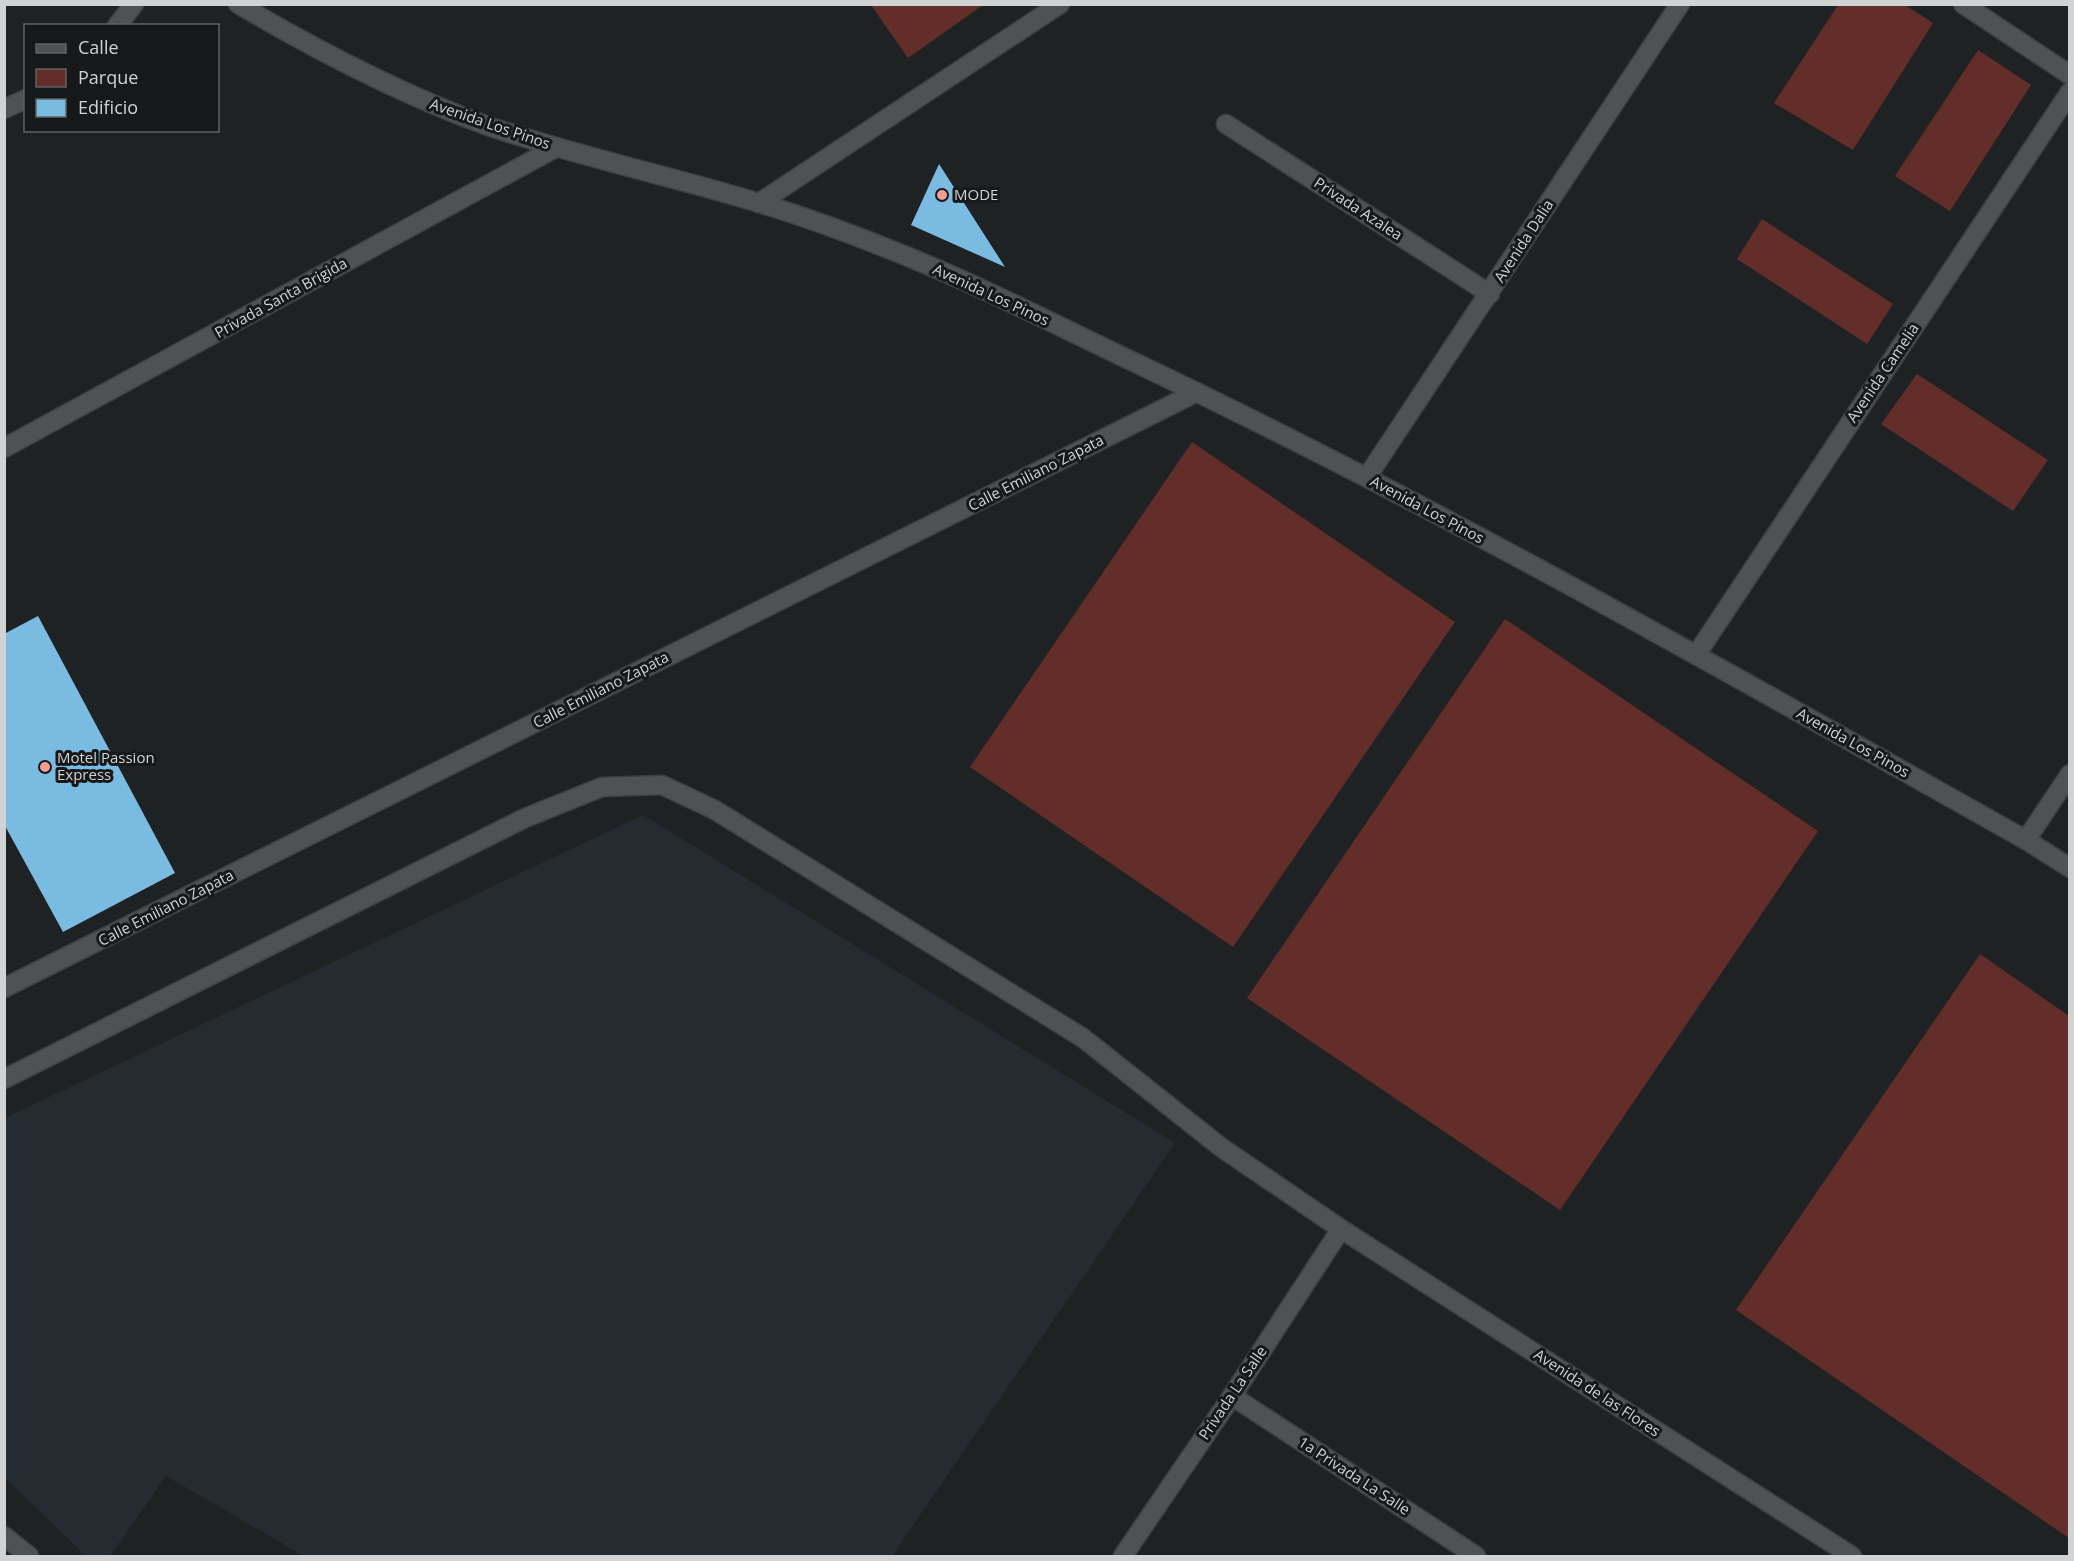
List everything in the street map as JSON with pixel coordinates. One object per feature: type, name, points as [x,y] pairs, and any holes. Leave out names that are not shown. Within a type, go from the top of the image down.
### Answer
[{"type":"street","points":[[119,24],[134,4]]},
{"type":"street","name":"Avenida Los Pinos","points":[[238,4],[308,45],[421,100],[490,126],[557,147],[759,203],[907,256],[1197,392],[1367,477],[1696,655],[2026,840],[2070,868]]},
{"type":"street","points":[[759,203],[1060,4]]},
{"type":"street","name":"Avenida Dalia","points":[[1367,477],[1680,4]]},
{"type":"street","points":[[1963,4],[2070,75]]},
{"type":"street","name":"Avenida Camelia","points":[[1696,655],[2070,92]]},
{"type":"street","points":[[4,109],[24,100]]},
{"type":"street","name":"Privada Azalea","points":[[1226,124],[1490,294]]},
{"type":"street","name":"Privada Santa Brigida","points":[[4,448],[557,147]]},
{"type":"street","name":"Calle Emiliano Zapata","points":[[4,988],[1197,392]]},
{"type":"street","points":[[2026,840],[2070,774]]},
{"type":"street","name":"Avenida de las Flores","points":[[4,1079],[525,818],[602,787],[662,785],[715,810],[1083,1038],[1222,1148],[1341,1229],[1852,1557]]},
{"type":"street","name":"Privada La Salle","points":[[1123,1557],[1341,1229]]},
{"type":"street","name":"1a Privada La Salle","points":[[1232,1396],[1476,1557]]},
{"type":"street","points":[[4,1536],[29,1557]]},
{"type":"shaded area","points":[[643,815],[1175,1143],[892,1556],[304,1556],[166,1476],[110,1556],[86,1556],[5,1478],[5,1118]]},
{"type":"green space","points":[[871,5],[983,5],[908,58]]},
{"type":"green space","points":[[1838,5],[1905,5],[1933,23],[1853,150],[1774,103]]},
{"type":"green space","points":[[1978,50],[2031,85],[1950,211],[1895,176]]},
{"type":"green space","points":[[1762,219],[1893,304],[1867,344],[1737,259]]},
{"type":"green space","points":[[1917,374],[2048,460],[2013,511],[1881,424]]},
{"type":"green space","points":[[1192,442],[1455,622],[1233,947],[970,767]]},
{"type":"green space","points":[[1505,619],[1818,831],[1560,1210],[1247,998]]},
{"type":"green space","points":[[1980,954],[2069,1016],[2069,1538],[1736,1310]]},
{"type":"building","name":"MODE","points":[[939,164],[1005,267],[911,225]]},
{"type":"building","points":[[38,616],[175,873],[63,932],[4,824],[4,634]]},
{"type":"place","name":"MODE","points":[[942,195]]},
{"type":"place","name":"Motel Passion Express","points":[[45,767]]}]
